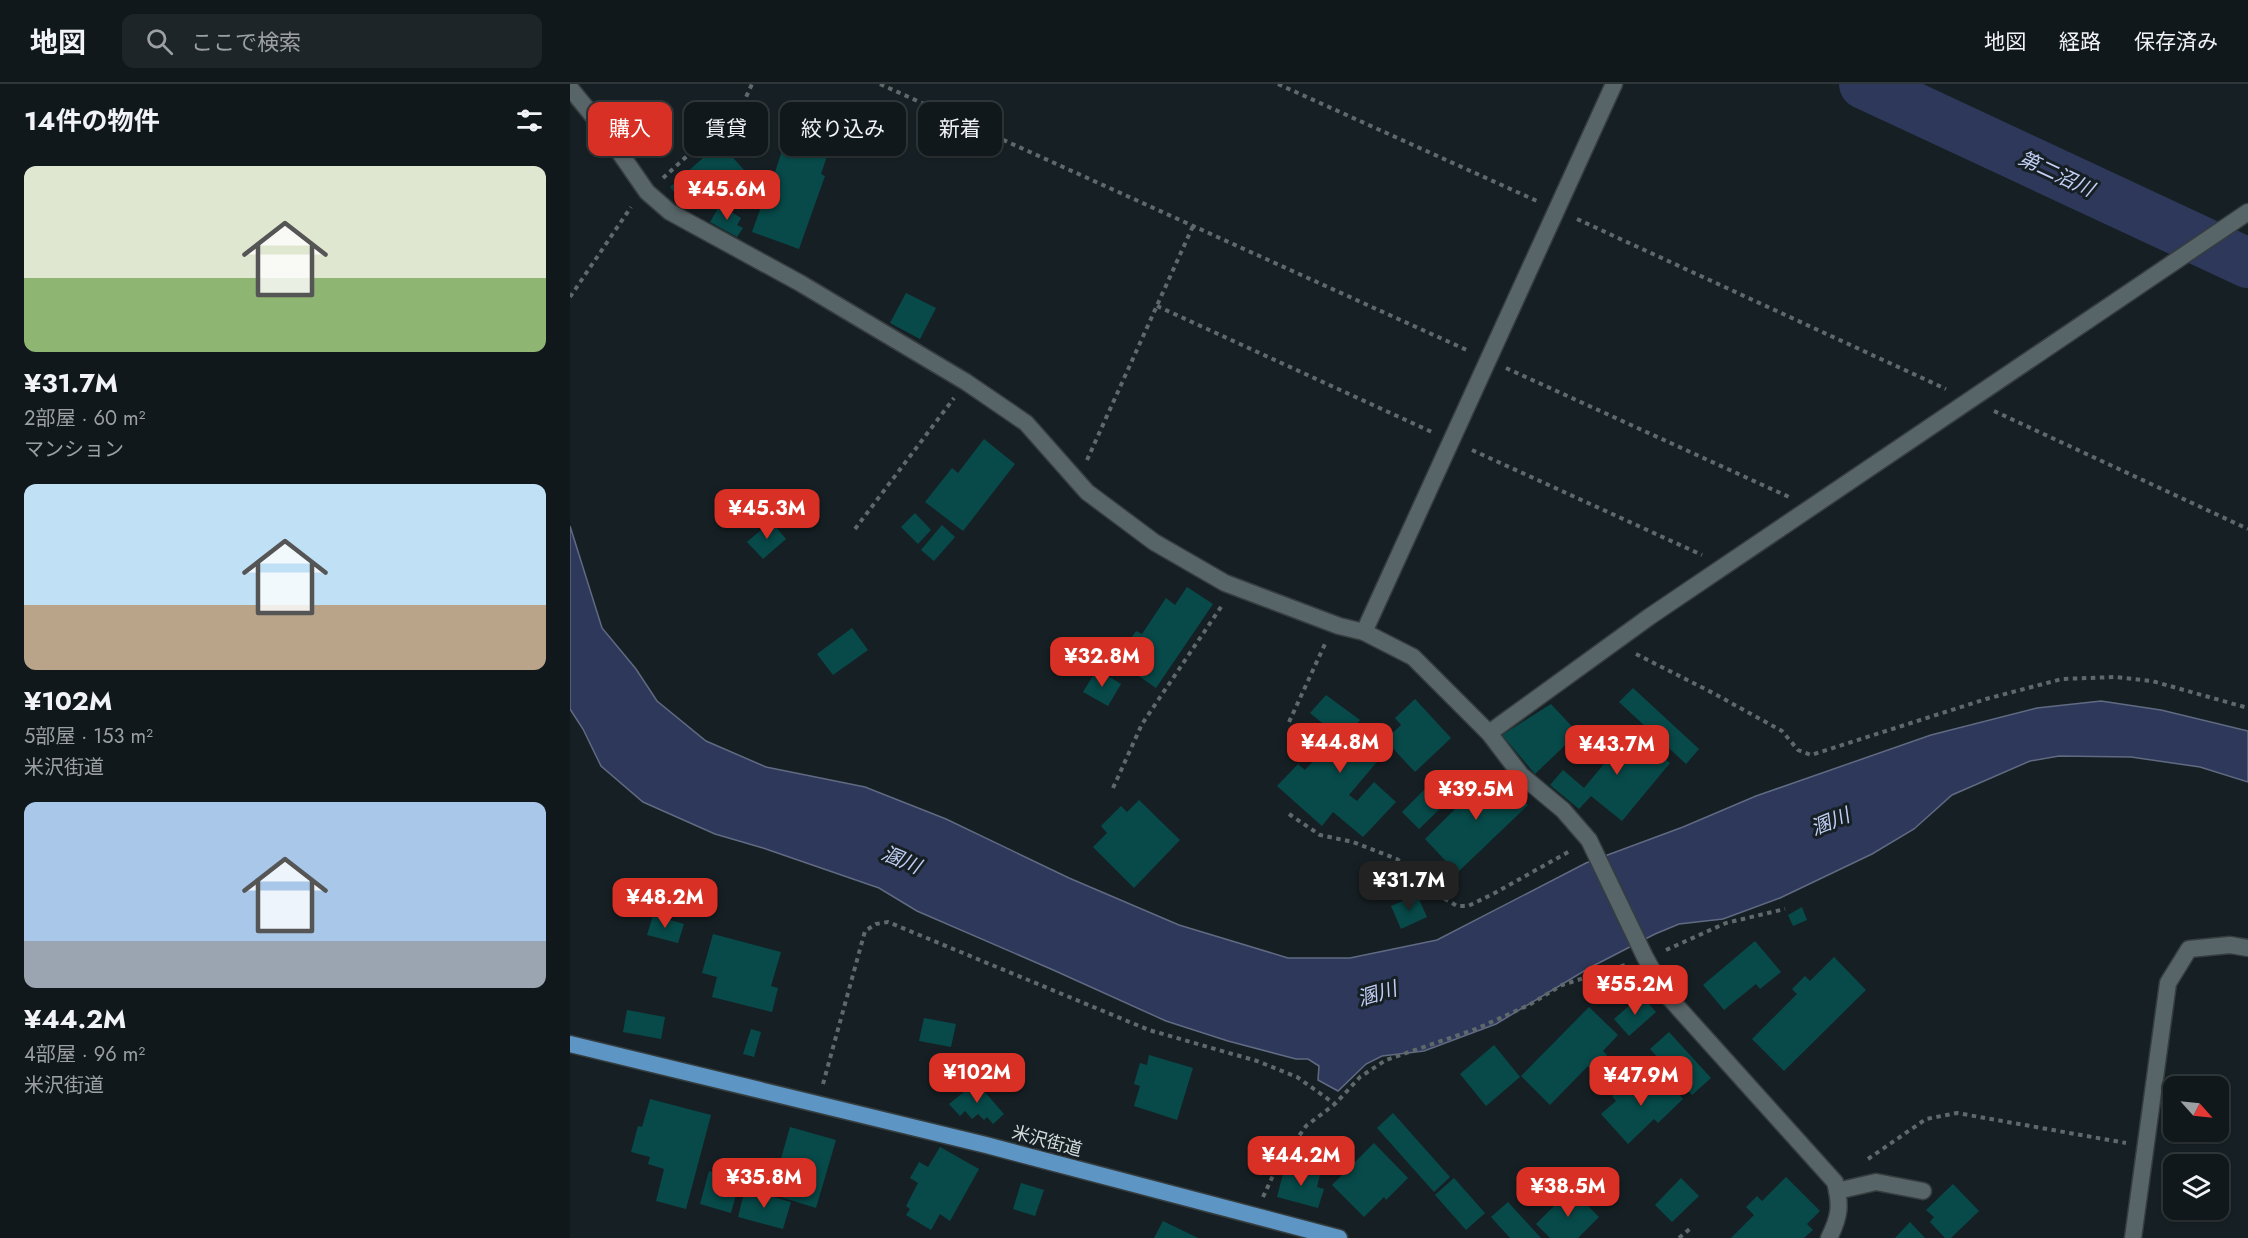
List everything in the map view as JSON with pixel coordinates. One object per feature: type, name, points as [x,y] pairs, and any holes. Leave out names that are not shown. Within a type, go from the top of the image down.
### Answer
[{"type":"highway","name":"米沢街道","points":[[570,1044],[986,1145],[1339,1238]]},
{"type":"street","points":[[1364,632],[1614,84]]},
{"type":"street","points":[[570,88],[603,127],[647,192],[670,212],[800,283],[966,382],[1026,423],[1087,492],[1154,542],[1234,587],[1334,624],[1364,632],[1413,657],[1489,733],[1521,775],[1563,810],[1589,840],[1643,953],[1665,993],[1836,1186],[1840,1203],[1836,1225],[1829,1238]]},
{"type":"street","points":[[1489,733],[1614,643],[1811,507],[2248,212]]},
{"type":"street","points":[[2133,1238],[2168,983],[2189,949],[2230,945],[2248,948]]},
{"type":"street","points":[[1836,1186],[1876,1182],[1923,1191]]},
{"type":"path","points":[[570,297],[634,203],[742,106],[753,84]]},
{"type":"path","points":[[880,84],[1811,507]]},
{"type":"path","points":[[1278,84],[1556,209],[2248,529]]},
{"type":"path","points":[[1075,478],[1089,457],[1193,226]]},
{"type":"path","points":[[855,529],[966,382]]},
{"type":"path","points":[[1113,788],[1142,724],[1234,587]]},
{"type":"path","points":[[1289,722],[1334,624]]},
{"type":"path","points":[[1614,643],[1782,731],[1798,750],[1811,755],[1986,699],[2061,679],[2115,677],[2152,681],[2248,708]]},
{"type":"path","points":[[1289,814],[1320,836],[1353,842],[1397,859],[1442,897],[1457,906],[1468,906],[1493,894],[1589,840]]},
{"type":"path","points":[[1254,1216],[1277,1167],[1306,1126],[1335,1104],[1360,1077],[1386,1060],[1476,1029],[1529,1005],[1562,985],[1643,953],[1726,923],[1785,909]]},
{"type":"path","points":[[817,1105],[866,931],[876,924],[888,922],[1149,1030],[1257,1061],[1297,1077],[1335,1104]]},
{"type":"path","points":[[1836,1186],[1926,1119],[1957,1113],[2146,1147]]},
{"type":"path","points":[[1679,1238],[1692,1227]]},
{"type":"water","name":"溷川","points":[[570,526],[602,628],[636,669],[657,701],[706,741],[766,767],[865,787],[946,819],[1069,878],[1179,925],[1288,958],[1350,958],[1437,940],[1586,863],[1683,827],[1756,796],[1931,735],[2037,708],[2101,701],[2161,710],[2248,731],[2248,782],[2200,767],[2131,757],[2059,756],[2030,761],[1952,795],[1914,829],[1872,854],[1780,898],[1723,919],[1679,924],[1655,934],[1589,968],[1496,1024],[1424,1051],[1382,1056],[1366,1064],[1338,1091],[1318,1080],[1319,1066],[1308,1059],[1296,1059],[1228,1041],[1166,1021],[917,911],[879,888],[715,834],[643,802],[601,766],[583,729],[570,709]]},
{"type":"building","points":[[705,156],[732,156],[744,170],[708,202],[704,197],[689,210],[670,187]]},
{"type":"building","points":[[780,156],[827,156],[821,174],[825,176],[799,249],[752,232],[767,190],[762,189],[767,175],[773,178]]},
{"type":"building","points":[[720,205],[741,218],[737,225],[743,228],[737,237],[710,222]]},
{"type":"building","points":[[906,293],[936,308],[920,339],[890,323]]},
{"type":"building","points":[[984,439],[1015,464],[963,531],[925,502],[952,468],[958,473]]},
{"type":"building","points":[[915,513],[931,530],[918,544],[901,527]]},
{"type":"building","points":[[771,521],[786,539],[763,559],[747,542]]},
{"type":"building","points":[[942,525],[955,537],[934,561],[921,550]]},
{"type":"building","points":[[1187,587],[1213,604],[1156,688],[1124,666],[1131,655],[1123,650],[1136,631],[1142,634],[1166,598],[1175,605]]},
{"type":"building","points":[[852,628],[868,650],[833,675],[817,654]]},
{"type":"building","points":[[1097,669],[1121,684],[1108,706],[1083,692]]},
{"type":"building","points":[[1633,688],[1699,749],[1686,764],[1619,702]]},
{"type":"building","points":[[1326,695],[1360,720],[1355,726],[1386,751],[1349,795],[1357,801],[1374,782],[1396,802],[1363,837],[1333,812],[1322,826],[1277,786],[1298,764],[1305,770],[1315,759],[1318,762],[1338,736],[1310,713]]},
{"type":"building","points":[[1415,699],[1451,738],[1415,772],[1385,740],[1401,725],[1395,718]]},
{"type":"building","points":[[1551,704],[1578,733],[1535,774],[1502,735]]},
{"type":"building","points":[[1632,731],[1670,763],[1622,821],[1591,796],[1579,809],[1550,785],[1563,770],[1584,788],[1608,759],[1599,752],[1615,733],[1624,741]]},
{"type":"building","points":[[1495,771],[1528,805],[1457,873],[1425,839],[1463,801],[1460,798],[1471,787],[1475,790]]},
{"type":"building","points":[[1431,783],[1448,801],[1419,829],[1402,812]]},
{"type":"building","points":[[1139,800],[1180,840],[1134,888],[1093,847],[1107,833],[1101,826],[1121,806],[1127,812]]},
{"type":"building","points":[[1417,895],[1427,917],[1401,929],[1391,906]]},
{"type":"building","points":[[1802,907],[1807,920],[1793,926],[1788,915]]},
{"type":"building","points":[[653,915],[684,924],[678,943],[647,935]]},
{"type":"building","points":[[713,934],[781,952],[771,986],[778,988],[772,1012],[712,997],[717,977],[702,973]]},
{"type":"building","points":[[1755,941],[1781,972],[1760,989],[1756,984],[1724,1010],[1703,985]]},
{"type":"building","points":[[1834,957],[1866,990],[1784,1071],[1752,1039],[1797,994],[1792,989],[1805,976],[1810,981]]},
{"type":"building","points":[[1641,995],[1656,1012],[1629,1036],[1614,1019]]},
{"type":"building","points":[[1589,1007],[1618,1035],[1603,1051],[1607,1055],[1592,1071],[1588,1066],[1550,1105],[1521,1076]]},
{"type":"building","points":[[627,1010],[665,1017],[661,1039],[623,1032]]},
{"type":"building","points":[[924,1018],[956,1024],[951,1047],[919,1041]]},
{"type":"building","points":[[751,1029],[761,1032],[754,1057],[743,1054]]},
{"type":"building","points":[[1669,1032],[1711,1078],[1692,1095],[1650,1049]]},
{"type":"building","points":[[1494,1045],[1520,1077],[1486,1106],[1460,1074]]},
{"type":"building","points":[[1149,1055],[1193,1068],[1177,1120],[1134,1106],[1140,1086],[1134,1084],[1140,1063],[1147,1065]]},
{"type":"building","points":[[1658,1071],[1683,1099],[1658,1123],[1654,1119],[1628,1144],[1601,1114],[1616,1101],[1612,1096],[1623,1085],[1633,1095]]},
{"type":"building","points":[[976,1082],[1004,1114],[993,1124],[987,1117],[984,1120],[978,1114],[972,1119],[965,1111],[960,1116],[949,1104]]},
{"type":"building","points":[[650,1099],[711,1115],[686,1209],[656,1201],[664,1169],[648,1164],[650,1157],[631,1152],[638,1126],[642,1127]]},
{"type":"building","points":[[1393,1113],[1450,1177],[1434,1192],[1377,1128]]},
{"type":"building","points":[[790,1127],[836,1140],[816,1208],[771,1194]]},
{"type":"building","points":[[1374,1143],[1408,1178],[1386,1200],[1384,1197],[1364,1217],[1332,1185]]},
{"type":"building","points":[[940,1147],[979,1169],[950,1221],[940,1214],[931,1230],[906,1215],[910,1209],[906,1206],[918,1183],[910,1178],[919,1162],[928,1167]]},
{"type":"building","points":[[1285,1166],[1320,1175],[1317,1187],[1324,1189],[1318,1208],[1277,1197]]},
{"type":"building","points":[[709,1171],[740,1180],[731,1213],[700,1204]]},
{"type":"building","points":[[1786,1177],[1820,1211],[1807,1224],[1813,1230],[1804,1238],[1731,1238],[1754,1215],[1746,1207],[1757,1196],[1762,1201]]},
{"type":"building","points":[[1454,1178],[1485,1213],[1466,1230],[1435,1195]]},
{"type":"building","points":[[1681,1178],[1699,1196],[1672,1222],[1655,1205]]},
{"type":"building","points":[[1021,1183],[1044,1190],[1035,1216],[1013,1209]]},
{"type":"building","points":[[1953,1184],[1979,1211],[1951,1238],[1945,1238],[1930,1222],[1934,1217],[1926,1210]]},
{"type":"building","points":[[745,1189],[791,1202],[783,1229],[738,1217]]},
{"type":"building","points":[[1571,1189],[1599,1217],[1578,1238],[1550,1238],[1536,1224]]},
{"type":"building","points":[[1508,1202],[1541,1238],[1510,1238],[1491,1217]]},
{"type":"building","points":[[1163,1221],[1198,1238],[1154,1238]]},
{"type":"building","points":[[1910,1222],[1925,1238],[1895,1238]]},
{"type":"waterway","name":"第二沼川","points":[[1864,84],[2248,263]]}]
